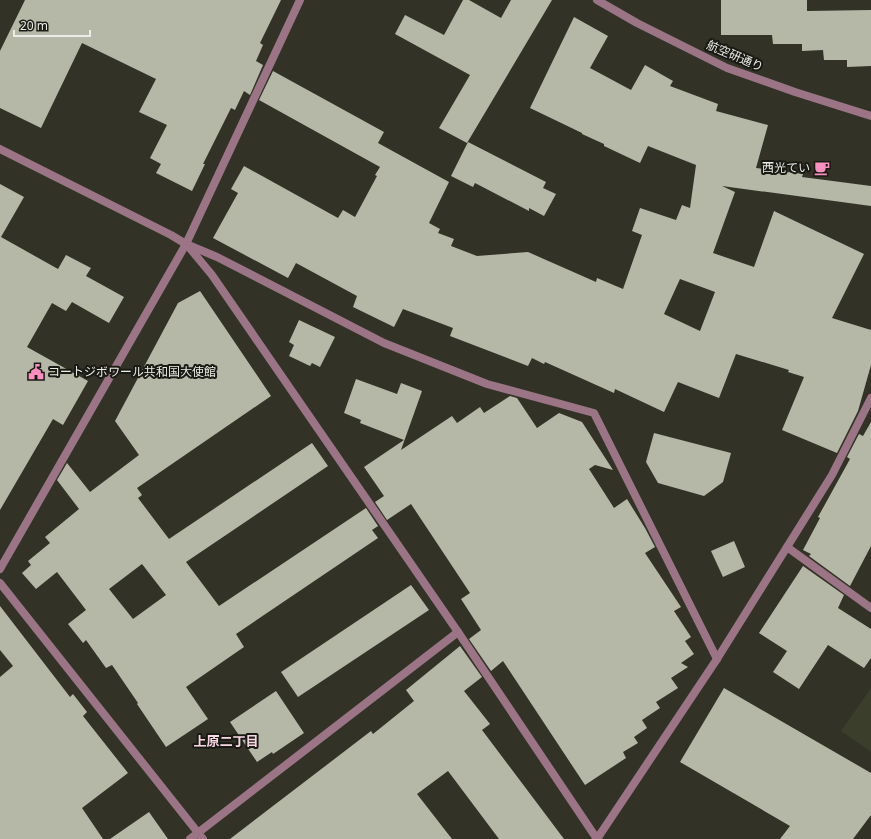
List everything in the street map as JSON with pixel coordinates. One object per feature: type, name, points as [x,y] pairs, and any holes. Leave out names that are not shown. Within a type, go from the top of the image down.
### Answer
[{"type":"street","points":[[0,569],[186,244],[300,0]]},
{"type":"street","name":"航空研通り","points":[[597,0],[637,23],[727,68],[795,92],[871,116]]},
{"type":"street","points":[[0,148],[186,244],[217,256],[384,343],[487,384],[594,413],[717,659]]},
{"type":"street","points":[[186,244],[212,274],[458,632],[597,839],[717,659],[788,547],[832,475],[871,398]]},
{"type":"street","points":[[788,547],[871,608]]},
{"type":"street","points":[[0,583],[200,836]]},
{"type":"street","points":[[190,839],[200,836],[458,632]]},
{"type":"shaded area","points":[[871,688],[871,752],[841,731]]},
{"type":"building","points":[[25,0],[281,0],[260,43],[263,45],[256,61],[263,65],[250,95],[244,91],[235,110],[231,108],[203,164],[205,164],[192,191],[156,173],[161,164],[150,158],[167,125],[139,112],[156,79],[82,43],[41,128],[0,108],[0,51]]},
{"type":"building","points":[[463,0],[469,0],[501,18],[511,0],[552,0],[467,143],[439,128],[470,75],[395,34],[405,15],[444,35]]},
{"type":"building","points":[[721,0],[807,0],[807,11],[871,10],[871,66],[847,67],[847,60],[824,60],[823,50],[802,51],[802,44],[773,44],[772,35],[721,35]]},
{"type":"building","points":[[574,17],[608,36],[590,68],[631,90],[645,65],[673,81],[670,86],[718,104],[716,111],[768,125],[756,168],[803,174],[802,177],[871,186],[871,206],[722,186],[735,192],[713,253],[754,267],[774,211],[864,254],[832,318],[871,330],[871,365],[858,411],[837,453],[782,430],[804,377],[788,372],[789,370],[736,354],[719,398],[678,382],[664,412],[615,389],[614,393],[545,362],[544,364],[532,358],[528,366],[450,336],[453,328],[403,309],[394,327],[353,307],[357,296],[296,263],[288,278],[213,238],[238,193],[231,189],[244,166],[338,218],[343,210],[355,217],[377,176],[375,175],[380,167],[259,100],[273,71],[384,132],[378,143],[449,182],[429,223],[440,229],[438,233],[454,239],[451,246],[477,256],[528,252],[596,282],[597,278],[623,289],[642,235],[632,231],[640,208],[676,220],[682,205],[690,208],[696,165],[648,146],[640,163],[530,108]],"holes":[[[680,279],[715,292],[700,331],[664,314]]]},
{"type":"building","points":[[468,142],[546,182],[543,188],[556,194],[544,216],[529,208],[529,211],[475,183],[473,187],[451,176]]},
{"type":"building","points":[[0,184],[24,197],[1,237],[58,269],[66,255],[91,268],[86,276],[124,297],[109,323],[72,302],[66,311],[52,303],[27,347],[88,381],[63,425],[53,419],[0,510]]},
{"type":"building","points":[[200,291],[271,396],[137,488],[142,495],[138,498],[169,539],[312,443],[328,466],[186,562],[219,606],[366,508],[378,526],[372,530],[378,538],[236,634],[244,647],[186,687],[208,719],[166,747],[112,665],[106,668],[86,640],[83,643],[68,624],[86,610],[57,572],[36,589],[22,573],[31,565],[28,561],[50,543],[45,537],[79,509],[57,480],[67,463],[90,492],[139,455],[115,421],[178,303]],"holes":[[[142,564],[166,595],[133,619],[109,589]]]},
{"type":"building","points":[[299,320],[335,337],[320,367],[312,363],[310,366],[289,356],[294,345],[289,342]]},
{"type":"building","points":[[356,379],[397,394],[401,383],[422,391],[401,450],[452,416],[457,423],[480,407],[484,413],[510,396],[517,398],[537,428],[559,413],[582,422],[613,470],[595,465],[589,469],[614,508],[627,499],[645,528],[655,547],[645,553],[681,607],[674,611],[691,637],[685,641],[694,654],[681,663],[688,667],[671,678],[678,688],[656,702],[660,708],[642,720],[647,728],[634,737],[638,743],[623,752],[626,758],[585,785],[503,661],[491,671],[469,639],[481,630],[461,599],[470,593],[411,504],[387,520],[375,502],[384,496],[364,467],[404,440],[360,423],[361,420],[344,413]]},
{"type":"building","points":[[871,422],[871,546],[850,586],[809,556],[811,554],[803,550],[820,518],[818,517],[850,459],[847,457],[859,434],[863,436]]},
{"type":"building","points":[[654,433],[731,453],[723,482],[704,496],[658,483],[646,462]]},
{"type":"building","points":[[734,541],[745,567],[723,577],[711,551]]},
{"type":"building","points":[[803,566],[844,595],[838,608],[871,629],[871,658],[864,668],[828,645],[799,689],[773,672],[787,651],[759,633]]},
{"type":"building","points":[[411,585],[429,610],[298,697],[281,672]]},
{"type":"building","points":[[0,606],[70,697],[73,694],[87,712],[83,716],[128,773],[82,808],[103,839],[0,839],[0,677],[13,666],[0,650]]},
{"type":"building","points":[[460,646],[482,677],[464,691],[490,724],[482,730],[564,839],[499,839],[448,771],[417,794],[452,839],[230,839],[371,731],[373,734],[414,701],[406,690]]},
{"type":"building","points":[[724,688],[871,773],[871,815],[853,839],[780,839],[790,826],[680,762]]},
{"type":"building","points":[[276,691],[304,733],[273,754],[272,752],[257,762],[230,722]]},
{"type":"building","points":[[149,812],[168,839],[110,839]]},
{"type":"place","name":"西光てい","points":[[822,168]]},
{"type":"place","name":"コートジボワール共和国大使館","points":[[36,372]]},
{"type":"district","name":"上原二丁目","points":[[226,741]]}]
